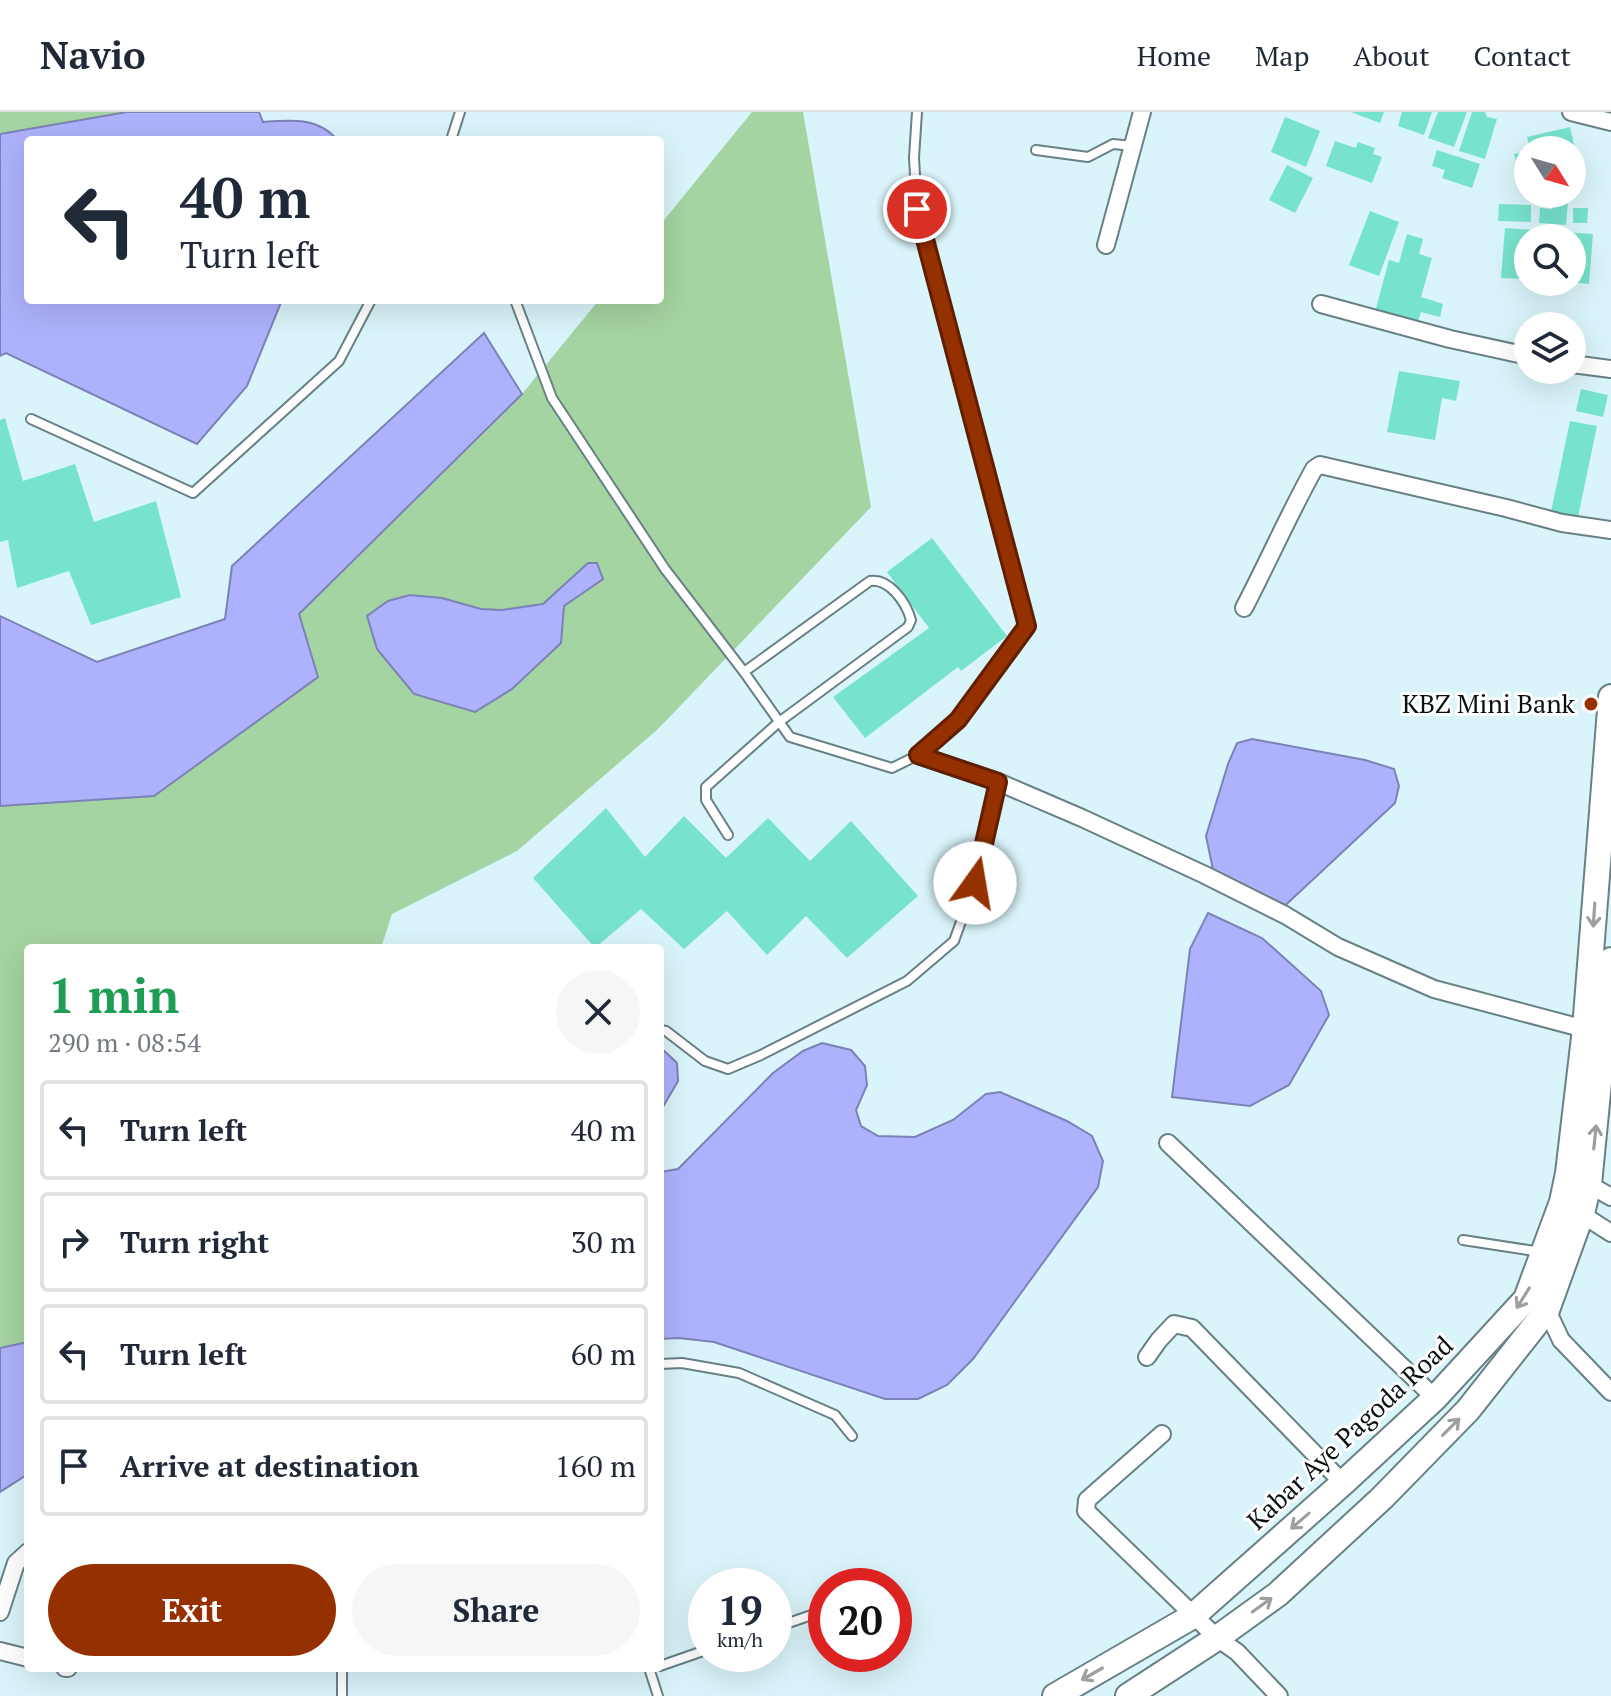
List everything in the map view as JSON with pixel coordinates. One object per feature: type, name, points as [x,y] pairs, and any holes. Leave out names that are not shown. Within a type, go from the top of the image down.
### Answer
[{"type":"main road","name":"Kabar Aye Pagoda Road","points":[[1128,1696],[1278,1594],[1382,1498],[1468,1410],[1547,1310],[1579,1178],[1605,1092],[1602,1002],[1611,697]]},
{"type":"main road","name":"Kabar Aye Pagoda Road","points":[[1579,1178],[1585,1029],[1602,1002],[1611,960]]},
{"type":"main road","name":"Kabar Aye Pagoda Road","points":[[1055,1696],[1193,1616],[1435,1398],[1526,1299],[1543,1252],[1572,1208]]},
{"type":"street","points":[[1106,245],[1142,112]]},
{"type":"street","points":[[1571,112],[1611,122]]},
{"type":"street","points":[[1321,304],[1514,353]]},
{"type":"street","points":[[1586,366],[1611,369]]},
{"type":"street","points":[[1244,608],[1290,512],[1314,469],[1320,465],[1562,523],[1611,530]]},
{"type":"street","points":[[918,755],[998,782],[1082,818],[1285,915],[1338,947],[1434,989],[1585,1029]]},
{"type":"street","points":[[1168,1143],[1435,1398]]},
{"type":"street","points":[[1579,1178],[1611,1197]]},
{"type":"street","points":[[1572,1208],[1611,1233]]},
{"type":"street","points":[[1547,1310],[1561,1340],[1611,1392]]},
{"type":"street","points":[[1147,1357],[1174,1324],[1192,1328],[1343,1483]]},
{"type":"street","points":[[1162,1434],[1087,1500],[1086,1511],[1193,1616],[1237,1652],[1272,1694]]},
{"type":"street","points":[[0,1612],[16,1563],[24,1556]]},
{"type":"street","points":[[0,1651],[24,1657]]},
{"type":"lane","points":[[452,136],[460,112]]},
{"type":"lane","points":[[517,304],[552,398],[665,569],[790,737],[892,768],[918,755],[958,720],[1027,626],[917,209],[914,158],[917,112]]},
{"type":"lane","points":[[1036,150],[1088,157],[1113,144],[1133,146]]},
{"type":"lane","points":[[31,419],[193,493],[339,361],[369,304]]},
{"type":"lane","points":[[728,835],[706,800],[706,787],[779,722],[908,627],[911,620],[887,583],[870,581],[744,672]]},
{"type":"lane","points":[[664,1031],[705,1061],[728,1069],[907,981],[954,941],[975,883],[998,782]]},
{"type":"lane","points":[[1463,1240],[1543,1252]]},
{"type":"lane","points":[[664,1364],[682,1363],[739,1373],[835,1415],[852,1436]]},
{"type":"lane","points":[[664,1665],[688,1656]]},
{"type":"lane","points":[[342,1672],[342,1696]]},
{"type":"lane","points":[[652,1672],[658,1696]]},
{"type":"green space","points":[[0,112],[127,112],[0,134]]},
{"type":"green space","points":[[752,112],[803,112],[871,507],[658,729],[517,851],[392,914],[382,944],[24,944],[24,1343],[0,1348],[0,806],[154,796],[299,614],[522,394],[596,304],[664,304],[664,220]]},
{"type":"water","points":[[127,112],[259,112],[263,122],[313,124],[333,136],[24,136],[24,304],[280,304],[247,386],[197,444],[6,353],[0,356],[0,134]]},
{"type":"water","points":[[484,333],[522,394],[299,614],[318,677],[154,796],[0,806],[0,616],[97,662],[225,619],[232,566]]},
{"type":"water","points":[[588,563],[597,563],[603,579],[564,606],[561,643],[512,689],[475,712],[414,694],[377,649],[367,616],[388,601],[410,595],[502,610],[543,604]]},
{"type":"water","points":[[1252,739],[1365,760],[1394,769],[1399,786],[1395,803],[1276,914],[1215,879],[1206,836],[1237,743]]},
{"type":"water","points":[[1208,913],[1262,938],[1321,991],[1329,1015],[1289,1085],[1250,1106],[1172,1097],[1190,949]]},
{"type":"water","points":[[822,1043],[851,1050],[865,1066],[867,1085],[856,1110],[861,1126],[878,1136],[915,1137],[953,1120],[986,1094],[1000,1092],[1067,1121],[1092,1136],[1103,1161],[1098,1187],[973,1359],[947,1385],[918,1399],[885,1399],[714,1342],[664,1339],[664,1171],[678,1169],[773,1073],[803,1051]]},
{"type":"water","points":[[664,1051],[677,1063],[678,1081],[664,1105]]},
{"type":"water","points":[[24,1343],[24,1477],[0,1492],[0,1348]]},
{"type":"building","points":[[1351,112],[1384,112],[1380,123]]},
{"type":"building","points":[[1402,112],[1432,112],[1424,135],[1398,126]]},
{"type":"building","points":[[1438,112],[1467,112],[1454,147],[1428,138]]},
{"type":"building","points":[[1472,112],[1485,112],[1487,117],[1497,119],[1485,159],[1459,151]]},
{"type":"building","points":[[1285,117],[1320,131],[1306,167],[1271,152]]},
{"type":"building","points":[[1570,127],[1572,136],[1531,136]]},
{"type":"building","points":[[1335,141],[1356,148],[1358,142],[1375,148],[1373,154],[1382,157],[1372,183],[1326,166]]},
{"type":"building","points":[[1437,150],[1480,164],[1472,188],[1442,178],[1445,170],[1432,166]]},
{"type":"building","points":[[1287,165],[1313,178],[1295,213],[1269,200]]},
{"type":"building","points":[[1499,204],[1531,208],[1531,222],[1498,221]]},
{"type":"building","points":[[1540,208],[1567,208],[1566,224],[1539,223]]},
{"type":"building","points":[[1573,208],[1588,208],[1587,223],[1573,223]]},
{"type":"building","points":[[1370,211],[1399,222],[1379,276],[1349,265]]},
{"type":"building","points":[[1505,228],[1514,229],[1514,278],[1501,278]]},
{"type":"building","points":[[1407,234],[1423,239],[1419,254],[1432,258],[1421,297],[1443,304],[1440,317],[1421,312],[1417,324],[1375,312],[1389,260],[1399,263]]},
{"type":"building","points":[[1586,234],[1593,234],[1589,284],[1586,284]]},
{"type":"building","points":[[1399,371],[1460,381],[1456,401],[1442,398],[1435,440],[1387,432]]},
{"type":"building","points":[[1581,389],[1608,395],[1603,417],[1576,411]]},
{"type":"building","points":[[5,418],[23,481],[75,464],[94,522],[156,501],[181,597],[91,625],[69,571],[17,588],[8,540],[0,542],[0,420]]},
{"type":"building","points":[[1570,421],[1597,426],[1578,517],[1551,512]]},
{"type":"building","points":[[932,538],[1007,636],[961,671],[958,667],[865,738],[833,697],[929,628],[887,572]]},
{"type":"building","points":[[606,808],[645,857],[684,816],[726,858],[768,818],[810,861],[851,821],[918,896],[847,958],[806,916],[767,955],[727,911],[684,949],[641,909],[600,944],[591,944],[533,878]]},
{"type":"place","name":"KBZ Mini Bank","points":[[1591,704]]},
{"type":"route","points":[[917,209],[1027,626],[958,720],[918,755],[998,782],[975,883]]}]
